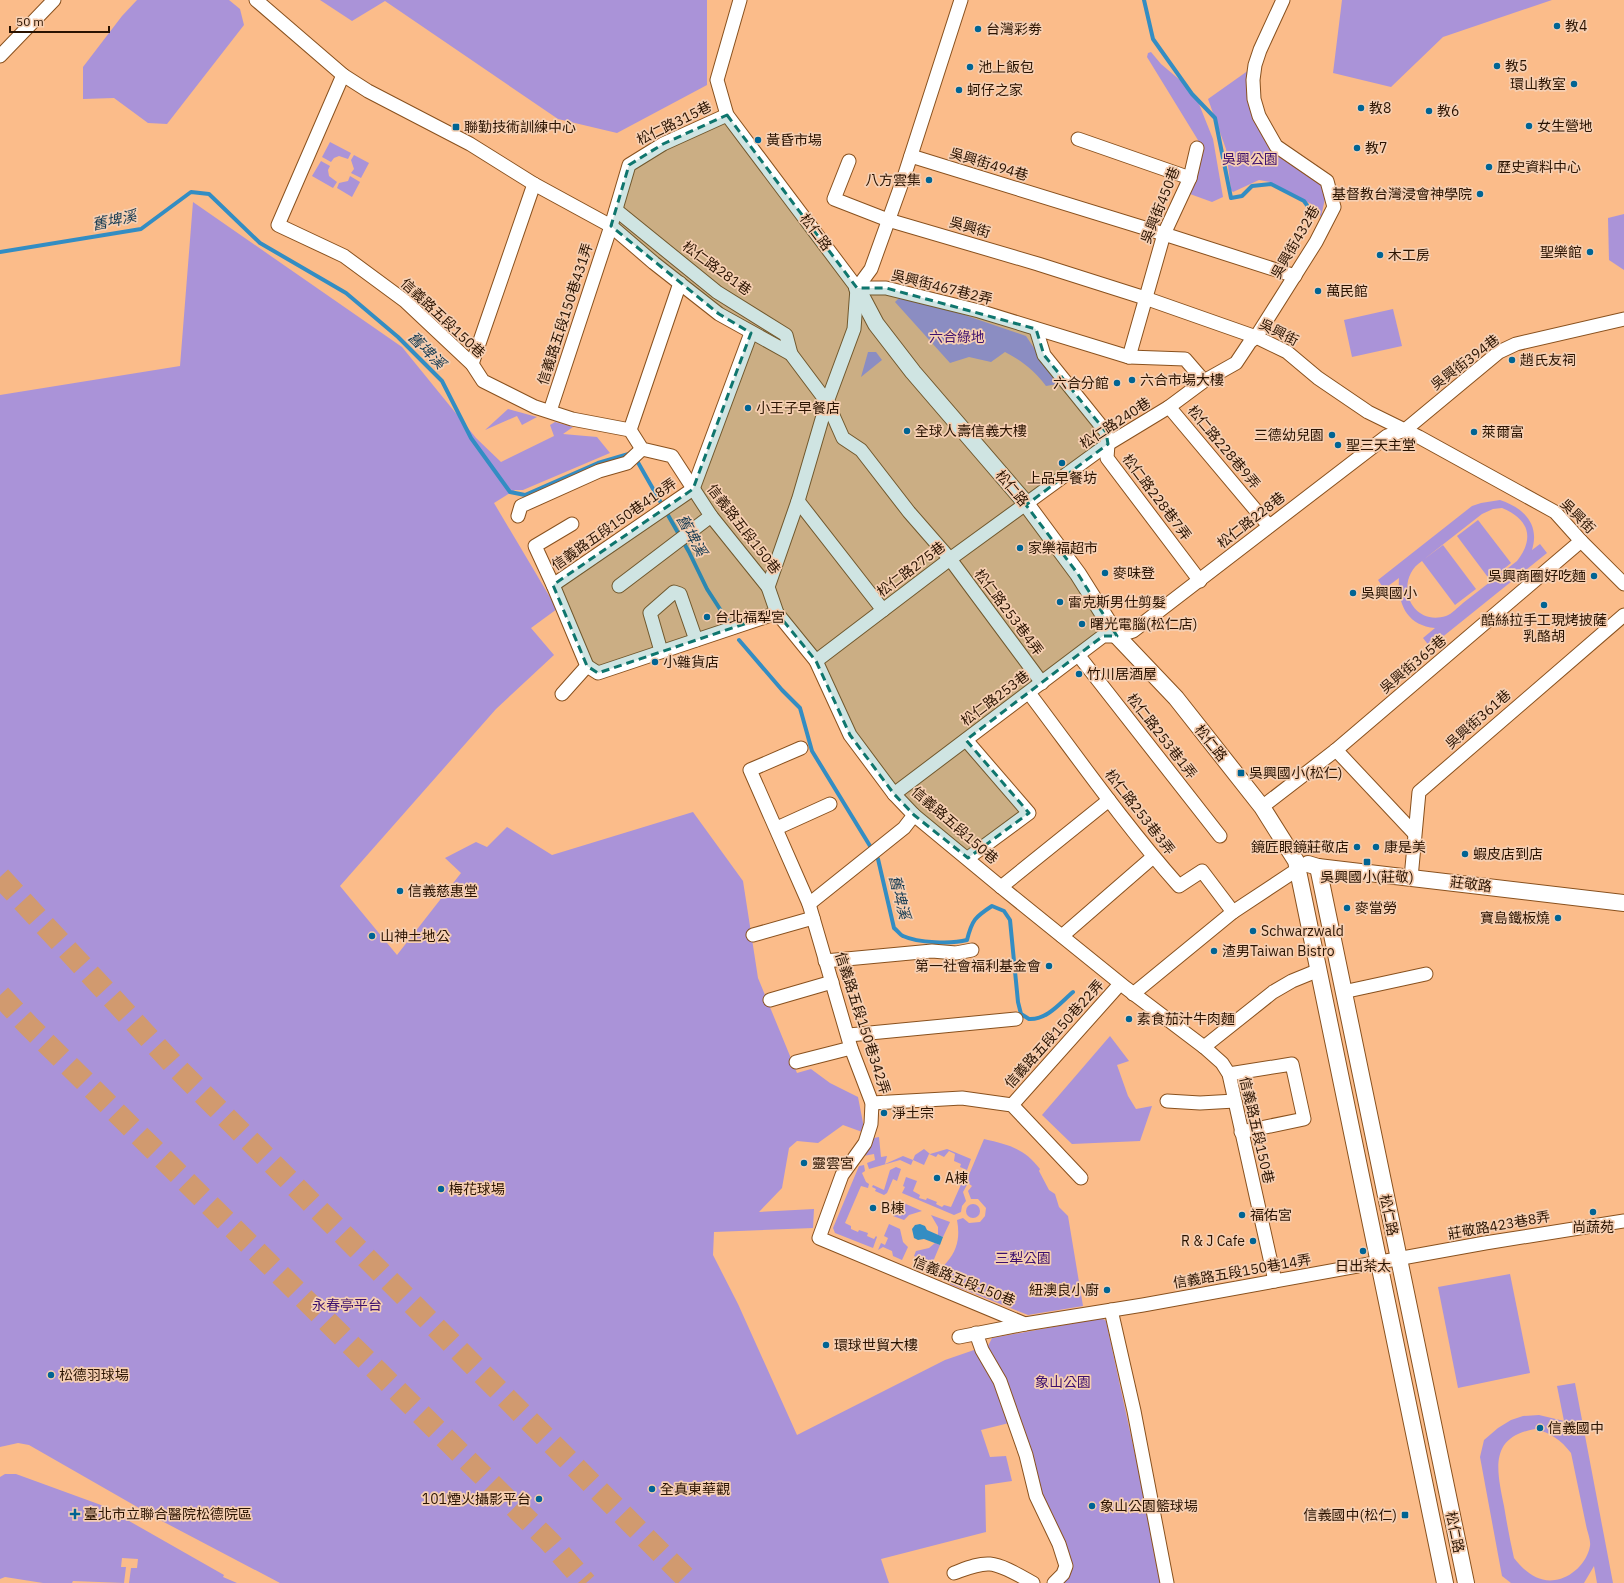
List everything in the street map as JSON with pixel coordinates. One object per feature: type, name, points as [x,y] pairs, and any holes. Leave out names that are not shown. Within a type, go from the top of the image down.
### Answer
[{"type":"street","points":[[0,56],[54,0]]},
{"type":"street","points":[[256,0],[344,75],[368,91],[470,144],[534,184],[611,226],[719,314],[791,354]]},
{"type":"street","points":[[727,116],[717,80],[740,0]]},
{"type":"street","points":[[768,587],[798,501],[827,402],[854,329],[857,288],[871,269],[911,156],[961,0]]},
{"type":"street","name":"吳興街432巷","points":[[1256,337],[1316,242],[1334,207],[1327,181],[1276,146],[1259,116],[1254,99],[1253,80],[1255,66],[1260,50],[1283,0]]},
{"type":"street","name":"信義路五段150巷","points":[[344,75],[278,225],[344,256],[405,301],[472,364],[483,381],[535,406],[572,419],[630,430]]},
{"type":"street","name":"松仁路315巷","points":[[611,226],[629,165],[663,144],[727,116]]},
{"type":"street","name":"松仁路","points":[[727,116],[857,288],[876,324],[904,360],[1026,505],[1078,574],[1117,636],[1176,698],[1262,807],[1297,865],[1445,1583]]},
{"type":"street","points":[[1078,139],[1190,178]]},
{"type":"street","name":"吳興街450巷","points":[[1130,357],[1145,298],[1164,234],[1190,178],[1197,148]]},
{"type":"street","name":"吳興街494巷","points":[[911,156],[1295,276]]},
{"type":"street","name":"吳興街","points":[[849,161],[834,199],[888,220],[1038,264],[1145,298],[1256,337],[1287,352],[1318,378],[1368,412],[1405,430],[1555,512],[1581,542],[1624,584]]},
{"type":"street","points":[[472,364],[534,184]]},
{"type":"street","name":"松仁路281巷","points":[[616,210],[717,292],[786,335],[791,354]]},
{"type":"street","name":"信義路五段150巷431弄","points":[[550,411],[611,226]]},
{"type":"street","points":[[518,516],[521,506],[599,471],[627,463],[642,449],[630,430],[680,283]]},
{"type":"street","name":"吳興街467巷2弄","points":[[857,288],[886,288],[979,311],[1130,357],[1185,359],[1204,381]]},
{"type":"street","name":"吳興街394巷","points":[[1405,430],[1500,352],[1516,344],[1624,319]]},
{"type":"street","name":"松仁路228巷7弄","points":[[1036,329],[1044,355],[1106,432],[1108,444],[1107,458],[1200,581]]},
{"type":"street","points":[[693,489],[751,333]]},
{"type":"street","name":"松仁路240巷","points":[[1026,505],[1108,444],[1169,406],[1204,381],[1236,363],[1250,342],[1256,337]]},
{"type":"street","name":"松仁路253巷4弄","points":[[791,354],[827,402],[843,438],[861,450],[950,559],[1042,683]]},
{"type":"street","name":"松仁路228巷9弄","points":[[1169,406],[1269,526]]},
{"type":"street","name":"松仁路228巷","points":[[1117,636],[1133,631],[1200,581],[1386,436],[1405,430]]},
{"type":"street","name":"信義路五段150巷","points":[[642,449],[672,456],[711,516],[768,587],[777,613],[816,661],[850,735],[894,794],[914,814],[1001,887],[1120,984],[1204,1047],[1222,1063],[1229,1074],[1275,1281]]},
{"type":"street","name":"信義路五段150巷418弄","points":[[553,585],[693,489]]},
{"type":"street","points":[[798,501],[883,610]]},
{"type":"street","name":"松仁路275巷","points":[[816,661],[950,559],[1026,505]]},
{"type":"street","points":[[619,586],[711,516]]},
{"type":"street","points":[[572,524],[535,546],[587,666],[598,673],[777,613]]},
{"type":"street","name":"吳興街365巷","points":[[1262,807],[1336,750],[1581,542]]},
{"type":"street","points":[[661,651],[650,613],[674,592],[680,594],[696,640]]},
{"type":"street","name":"吳興街361巷","points":[[1411,878],[1419,792],[1624,615]]},
{"type":"street","name":"松仁路253巷","points":[[894,794],[1079,656],[1103,636],[1117,636]]},
{"type":"street","name":"松仁路253巷1弄","points":[[1079,656],[1220,836]]},
{"type":"street","points":[[562,694],[587,666]]},
{"type":"street","name":"松仁路253巷3弄","points":[[1029,693],[1153,857],[1180,886],[1202,871],[1233,912]]},
{"type":"street","points":[[966,740],[1029,813],[968,858]]},
{"type":"street","name":"信義路五段150巷342弄","points":[[801,748],[750,770],[777,828],[809,904],[825,961],[849,1035],[851,1048],[872,1103],[872,1124],[865,1143],[842,1174],[819,1238]]},
{"type":"street","points":[[1336,750],[1414,833]]},
{"type":"street","points":[[1001,887],[1109,800]]},
{"type":"street","points":[[777,828],[830,804]]},
{"type":"street","points":[[809,904],[904,828],[914,814]]},
{"type":"street","points":[[1062,936],[1153,857]]},
{"type":"street","points":[[1133,994],[1233,912],[1297,865],[1318,867]]},
{"type":"street","name":"松仁路","points":[[1318,867],[1466,1583]]},
{"type":"street","name":"莊敬路","points":[[1318,867],[1624,903]]},
{"type":"street","points":[[753,935],[813,918]]},
{"type":"street","points":[[825,961],[932,951],[956,953],[972,950]]},
{"type":"street","points":[[1204,1047],[1273,992],[1292,981],[1319,970]]},
{"type":"street","points":[[1344,992],[1426,974]]},
{"type":"street","points":[[770,1000],[832,982]]},
{"type":"street","name":"信義路五段150巷22弄","points":[[1012,1105],[1120,984]]},
{"type":"street","points":[[849,1035],[1016,1019]]},
{"type":"street","points":[[796,1062],[851,1048]]},
{"type":"street","points":[[1229,1074],[1292,1064],[1304,1119],[1242,1132]]},
{"type":"street","points":[[872,1103],[962,1098],[1012,1105],[1081,1178]]},
{"type":"street","points":[[1167,1101],[1200,1103],[1235,1101]]},
{"type":"street","name":"莊敬路423巷8弄","points":[[1379,1263],[1485,1243],[1624,1221]]},
{"type":"street","name":"信義路五段150巷","points":[[819,1238],[1025,1324],[1111,1310]]},
{"type":"street","name":"信義路五段150巷14弄","points":[[1111,1310],[1379,1263]]},
{"type":"street","points":[[1111,1310],[1134,1411],[1167,1583]]},
{"type":"street","points":[[958,1337],[976,1332],[1025,1324]]},
{"type":"street","points":[[976,1332],[982,1350],[1000,1381],[1026,1455],[1036,1496],[1059,1544],[1066,1566],[1063,1574],[1054,1583]]},
{"type":"street","points":[[954,1573],[976,1566],[990,1564],[1015,1573],[1033,1583]]},
{"type":"highlighted area","points":[[727,115],[857,288],[886,288],[1036,329],[1044,355],[1106,432],[1108,444],[1026,505],[1078,574],[1117,636],[1103,636],[966,740],[1029,813],[968,858],[914,815],[894,794],[850,735],[816,661],[777,613],[598,673],[587,666],[567,620],[553,585],[693,489],[751,333],[719,314],[611,226],[629,165],[663,144]]},
{"type":"green space","points":[[137,0],[229,0],[240,9],[244,25],[167,124],[148,123],[114,98],[83,99],[83,67],[122,16]]},
{"type":"green space","points":[[320,0],[707,0],[707,85],[617,133],[558,119],[385,1],[352,21]]},
{"type":"green space","points":[[1342,0],[1552,0],[1443,37],[1391,87],[1333,73]]},
{"type":"green space","points":[[1151,52],[1161,64],[1187,86],[1199,104],[1213,139],[1223,197],[1212,202],[1190,194],[1201,145],[1147,57],[1148,53]]},
{"type":"green space","name":"吳興公園","points":[[1249,70],[1253,114],[1297,162],[1327,190],[1321,217],[1315,206],[1270,182],[1259,180],[1233,192],[1231,190],[1226,149],[1208,99]]},
{"type":"green space","points":[[330,142],[351,153],[348,159],[339,156],[334,158],[331,162],[322,157]]},
{"type":"green space","points":[[354,155],[369,163],[361,178],[351,173],[354,169],[351,160]]},
{"type":"green space","points":[[321,161],[330,166],[328,170],[329,176],[337,182],[333,188],[312,176]]},
{"type":"green space","points":[[350,176],[360,182],[352,197],[337,188],[339,183],[348,181]]},
{"type":"green space","name":"永春亭平台","points":[[193,202],[402,347],[476,438],[501,462],[554,436],[550,425],[555,422],[573,427],[563,434],[597,437],[610,453],[523,490],[515,490],[494,503],[557,609],[531,628],[554,655],[496,709],[340,886],[397,955],[461,873],[445,858],[476,842],[487,847],[507,827],[552,855],[693,812],[743,881],[758,978],[797,1073],[811,1069],[830,1083],[858,1097],[865,1133],[843,1125],[818,1143],[797,1141],[789,1148],[782,1188],[759,1212],[814,1209],[813,1228],[714,1232],[713,1255],[738,1304],[797,1435],[945,1360],[977,1349],[996,1384],[1009,1423],[981,1430],[990,1457],[1006,1456],[1012,1481],[985,1485],[986,1532],[881,1559],[889,1583],[280,1583],[160,1520],[29,1445],[18,1443],[0,1447],[0,395],[180,366]]},
{"type":"green space","points":[[1624,214],[1624,270],[1609,260],[1608,218]]},
{"type":"green space","name":"六合綠地","points":[[903,294],[1026,336],[1058,384],[1046,386],[1027,366],[1005,352],[991,362],[969,357],[950,363],[895,302]]},
{"type":"green space","points":[[1393,309],[1402,346],[1352,357],[1344,320]]},
{"type":"green space","points":[[868,352],[876,352],[882,360],[861,377]]},
{"type":"green space","points":[[508,409],[537,417],[522,425],[517,416],[485,430]]},
{"type":"green space","points":[[1500,500],[1509,503],[1523,512],[1532,525],[1534,532],[1532,550],[1540,544],[1547,553],[1430,647],[1423,638],[1435,628],[1417,623],[1406,612],[1400,596],[1399,578],[1384,589],[1378,580],[1472,506]],"holes":[[[1502,508],[1511,512],[1523,524],[1527,537],[1523,553],[1517,561],[1446,616],[1433,618],[1423,615],[1415,608],[1410,600],[1407,590],[1408,579],[1413,569],[1422,561],[1455,605],[1476,589],[1443,545],[1423,560],[1482,514],[1493,509]]]},
{"type":"green space","points":[[1478,520],[1511,563],[1490,580],[1457,536]]},
{"type":"green space","points":[[1110,1036],[1129,1061],[1117,1065],[1128,1096],[1136,1109],[1152,1106],[1140,1141],[1072,1144],[1042,1115]]},
{"type":"green space","points":[[879,1137],[881,1157],[887,1156],[885,1164],[903,1156],[913,1160],[911,1165],[900,1160],[869,1169],[867,1163],[875,1160],[874,1154],[858,1157],[874,1138]]},
{"type":"green space","name":"三犁公園","points":[[984,1139],[1015,1148],[1028,1156],[1040,1169],[1039,1171],[1049,1190],[1055,1194],[1059,1207],[1068,1216],[1083,1306],[1028,1315],[950,1284],[951,1280],[939,1275],[940,1270],[951,1257],[956,1247],[958,1237],[957,1220],[963,1218],[969,1223],[980,1222],[985,1216],[986,1208],[978,1199],[971,1199],[968,1191],[972,1186],[968,1183],[963,1192],[966,1201],[962,1206],[961,1212],[954,1215],[902,1193],[905,1187],[903,1186],[906,1177],[917,1181],[913,1191],[920,1195],[919,1198],[926,1200],[927,1198],[937,1202],[936,1204],[942,1207],[944,1205],[951,1207],[963,1180],[966,1182]]},
{"type":"green space","points":[[924,1149],[930,1154],[947,1149],[971,1159],[967,1170],[960,1167],[961,1164],[954,1161],[955,1154],[949,1151],[944,1157],[938,1154],[936,1157],[929,1154],[924,1165],[913,1160],[915,1155]]},
{"type":"green space","points":[[864,1165],[865,1171],[862,1173],[866,1182],[869,1184],[868,1188],[861,1186],[845,1223],[851,1226],[851,1229],[858,1232],[859,1230],[868,1233],[867,1236],[874,1239],[876,1236],[877,1237],[873,1248],[835,1233],[833,1228],[859,1166]]},
{"type":"green space","points":[[896,1167],[901,1169],[897,1181],[893,1179],[887,1193],[884,1195],[875,1191],[876,1189],[872,1187],[873,1185],[884,1190],[890,1170]]},
{"type":"green space","points":[[899,1201],[922,1211],[909,1215],[904,1220],[893,1216]]},
{"type":"green space","points":[[973,1204],[978,1206],[980,1211],[978,1216],[973,1218],[968,1216],[966,1211],[968,1206]]},
{"type":"green space","points":[[931,1215],[950,1222],[943,1237],[938,1235],[938,1227]]},
{"type":"green space","points":[[889,1224],[900,1229],[903,1242],[908,1247],[902,1260],[893,1256],[892,1251],[883,1247],[878,1250],[881,1243],[885,1245],[888,1238],[884,1236]]},
{"type":"green space","points":[[935,1243],[940,1245],[932,1264],[914,1256],[916,1251],[929,1248]]},
{"type":"green space","points":[[1510,1274],[1530,1373],[1458,1388],[1438,1287]]},
{"type":"green space","name":"象山公園","points":[[1102,1318],[1106,1321],[1163,1583],[1061,1583],[1063,1581],[1053,1528],[986,1350],[992,1338]]},
{"type":"green space","points":[[1575,1383],[1613,1583],[1597,1583],[1594,1566],[1584,1583],[1511,1583],[1502,1576],[1480,1457],[1484,1440],[1498,1428],[1511,1420],[1523,1416],[1539,1415],[1564,1421],[1557,1386]],"holes":[[[1535,1429],[1551,1435],[1563,1444],[1571,1453],[1590,1541],[1586,1558],[1582,1564],[1567,1576],[1555,1580],[1543,1580],[1537,1578],[1526,1571],[1514,1558],[1499,1480],[1499,1457],[1509,1439],[1520,1433]]]},
{"type":"green space","name":"臺北市立聯合醫院松德院區","points":[[5,1474],[16,1474],[101,1505],[224,1575],[223,1577],[237,1583],[129,1583],[131,1568],[137,1568],[138,1559],[122,1558],[121,1567],[126,1567],[124,1583],[73,1581],[72,1583],[43,1583],[5,1577],[0,1579],[0,1477]]},
{"type":"water","points":[[920,1224],[925,1226],[927,1230],[943,1237],[940,1245],[924,1239],[918,1240],[914,1238],[912,1229],[915,1225]]},
{"type":"waterway","points":[[1144,0],[1153,39],[1192,94],[1215,118],[1231,198],[1242,196],[1252,186],[1271,184],[1304,201],[1314,215]]},
{"type":"waterway","name":"舊埤溪","points":[[0,252],[141,229],[191,192],[209,194],[260,243],[346,293],[398,337],[442,381],[471,438],[510,492],[525,495],[598,463],[632,453]]},
{"type":"waterway","name":"舊埤溪","points":[[636,459],[689,552],[707,589],[729,623]]},
{"type":"waterway","name":"舊埤溪","points":[[739,640],[782,690],[800,708],[812,751],[878,859],[894,928],[902,935],[917,940],[944,942],[967,940],[975,920],[992,906],[1004,911],[1010,920],[1018,1002],[1021,1014],[1029,1019],[1042,1017],[1053,1010],[1073,992]]},
{"type":"tunnel","points":[[0,877],[175,1066],[691,1583]]},
{"type":"tunnel","points":[[0,995],[28,1025],[550,1542],[586,1583]]},
{"type":"place","name":"教4","points":[[1557,26]]},
{"type":"place","name":"台灣彩劵","points":[[978,29]]},
{"type":"place","name":"教5","points":[[1497,66]]},
{"type":"place","name":"池上飯包","points":[[970,67]]},
{"type":"place","name":"環山教室","points":[[1574,84]]},
{"type":"place","name":"蚵仔之家","points":[[959,90]]},
{"type":"place","name":"教8","points":[[1361,108]]},
{"type":"place","name":"教6","points":[[1429,111]]},
{"type":"place","name":"女生營地","points":[[1529,126]]},
{"type":"place","name":"聯勤技術訓練中心","points":[[456,127]]},
{"type":"place","name":"黃昏市場","points":[[758,140]]},
{"type":"place","name":"教7","points":[[1357,148]]},
{"type":"place","name":"歷史資料中心","points":[[1489,167]]},
{"type":"place","name":"八方雲集","points":[[929,180]]},
{"type":"place","name":"基督教台灣浸會神學院","points":[[1480,194]]},
{"type":"place","name":"聖樂館","points":[[1590,252]]},
{"type":"place","name":"木工房","points":[[1380,255]]},
{"type":"place","name":"萬民館","points":[[1318,291]]},
{"type":"place","name":"趙氏友祠","points":[[1512,360]]},
{"type":"place","name":"六合市場大樓","points":[[1132,380]]},
{"type":"place","name":"六合分館","points":[[1117,383]]},
{"type":"place","name":"小王子早餐店","points":[[748,408]]},
{"type":"place","name":"全球人壽信義大樓","points":[[907,431]]},
{"type":"place","name":"萊爾富","points":[[1474,432]]},
{"type":"place","name":"三德幼兒園","points":[[1332,435]]},
{"type":"place","name":"聖三天主堂","points":[[1338,445]]},
{"type":"place","name":"上品早餐坊","points":[[1062,463]]},
{"type":"place","name":"家樂福超市","points":[[1020,548]]},
{"type":"place","name":"麥味登","points":[[1105,573]]},
{"type":"place","name":"吳興商圈好吃麵","points":[[1594,576]]},
{"type":"place","name":"吳興國小","points":[[1353,593]]},
{"type":"place","name":"雷克斯男仕剪髮","points":[[1060,602]]},
{"type":"place","name":"酷絲拉手工現烤披薩 乳酪胡","points":[[1544,605]]},
{"type":"place","name":"台北福犁宮","points":[[707,617]]},
{"type":"place","name":"曙光電腦(松仁店)","points":[[1082,624]]},
{"type":"place","name":"小雜貨店","points":[[655,662]]},
{"type":"place","name":"竹川居酒屋","points":[[1079,674]]},
{"type":"place","name":"吳興國小(松仁)","points":[[1241,773]]},
{"type":"place","name":"鏡匠眼鏡莊敬店","points":[[1357,847]]},
{"type":"place","name":"康是美","points":[[1376,847]]},
{"type":"place","name":"蝦皮店到店","points":[[1465,854]]},
{"type":"place","name":"吳興國小(莊敬)","points":[[1367,862]]},
{"type":"place","name":"信義慈惠堂","points":[[400,891]]},
{"type":"place","name":"麥當勞","points":[[1347,908]]},
{"type":"place","name":"寶島鐵板燒","points":[[1558,918]]},
{"type":"place","name":"Schwarzwald","points":[[1253,931]]},
{"type":"place","name":"山神土地公","points":[[372,936]]},
{"type":"place","name":"渣男Taiwan Bistro","points":[[1214,951]]},
{"type":"place","name":"第一社會福利基金會","points":[[1049,966]]},
{"type":"place","name":"素食茄汁牛肉麵","points":[[1129,1019]]},
{"type":"place","name":"淨土宗","points":[[884,1113]]},
{"type":"place","name":"靈雲宮","points":[[804,1163]]},
{"type":"place","name":"A棟","points":[[937,1178]]},
{"type":"place","name":"梅花球場","points":[[441,1189]]},
{"type":"place","name":"B棟","points":[[873,1208]]},
{"type":"place","name":"尚蔬苑","points":[[1593,1212]]},
{"type":"place","name":"福佑宮","points":[[1242,1215]]},
{"type":"place","name":"R & J Cafe","points":[[1253,1241]]},
{"type":"place","name":"日出茶太","points":[[1363,1251]]},
{"type":"place","name":"紐澳良小廚","points":[[1107,1290]]},
{"type":"place","name":"環球世貿大樓","points":[[826,1345]]},
{"type":"place","name":"松德羽球場","points":[[51,1375]]},
{"type":"place","name":"信義國中","points":[[1540,1428]]},
{"type":"place","name":"全真東華觀","points":[[652,1489]]},
{"type":"place","name":"101煙火攝影平台","points":[[539,1499]]},
{"type":"place","name":"象山公園籃球場","points":[[1092,1506]]},
{"type":"place","name":"臺北市立聯合醫院松德院區","points":[[75,1514]]},
{"type":"place","name":"信義國中(松仁)","points":[[1405,1515]]}]
